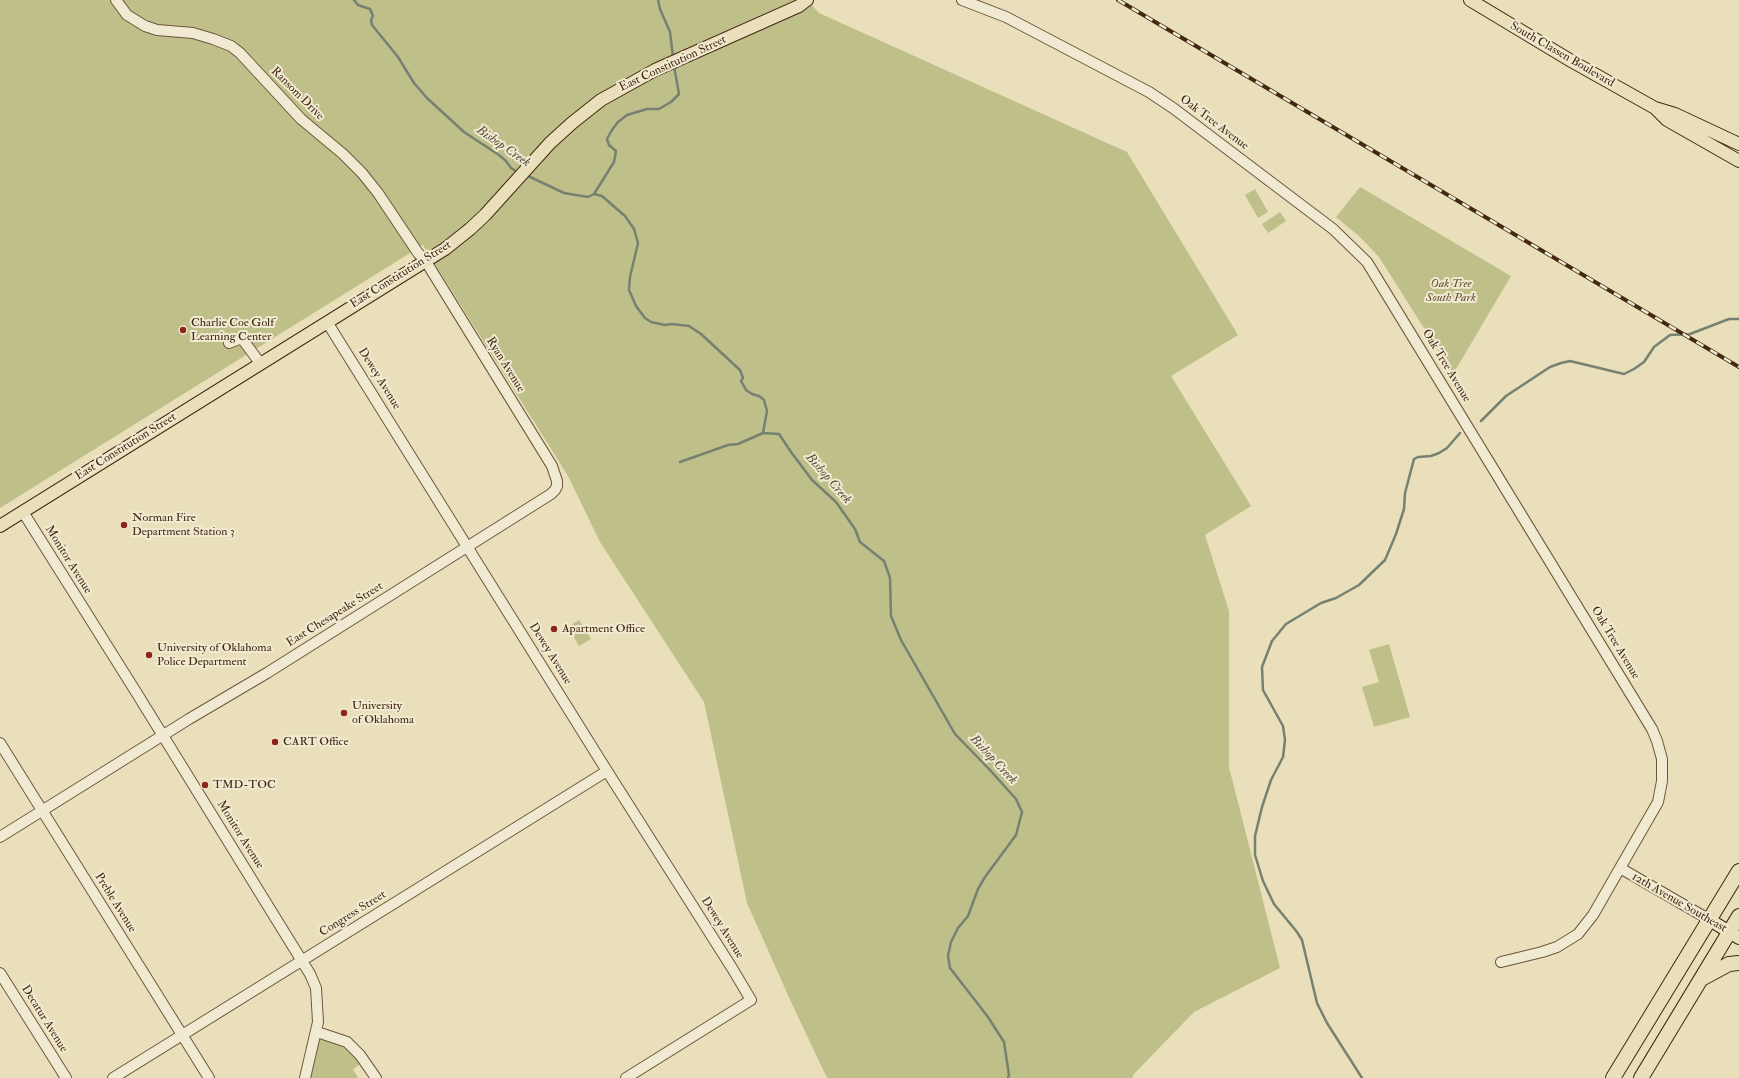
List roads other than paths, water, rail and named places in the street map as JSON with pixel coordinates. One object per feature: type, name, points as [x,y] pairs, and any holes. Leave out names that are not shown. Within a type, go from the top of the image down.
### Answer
[{"type":"highway","points":[[1613,1078],[1739,871]]},
{"type":"highway","points":[[1641,1078],[1700,980],[1734,935],[1739,916]]},
{"type":"highway","points":[[1700,980],[1729,964],[1739,963]]},
{"type":"main road","name":"East Constitution Street","points":[[786,11],[797,0]]},
{"type":"main road","name":"East Constitution Street","points":[[0,526],[425,260],[445,249],[470,229],[508,190],[539,154],[572,123],[602,100],[639,78],[799,6],[807,0]]},
{"type":"main road","name":"South Classen Boulevard","points":[[1470,0],[1573,62],[1655,108],[1675,114],[1739,144]]},
{"type":"main road","name":"South Classen Boulevard","points":[[1655,108],[1667,120],[1739,161]]},
{"type":"main road","name":"12th Avenue Southeast","points":[[1710,920],[1734,935]]},
{"type":"street","name":"Ransom Drive","points":[[116,0],[127,14],[145,26],[157,30],[193,33],[231,46],[240,53],[301,119],[343,154],[362,174],[378,192],[418,253],[425,260]]},
{"type":"street","name":"Oak Tree Avenue","points":[[962,0],[1006,17]]},
{"type":"street","name":"Oak Tree Avenue","points":[[981,0],[1006,17],[1149,92],[1173,108],[1333,229],[1367,262],[1643,715],[1657,741],[1662,759],[1663,770],[1661,792],[1658,802],[1593,915],[1578,934],[1565,943],[1542,952],[1501,962]]},
{"type":"street","name":"Ryan Avenue","points":[[425,260],[552,466],[557,481],[557,486]]},
{"type":"street","name":"Dewey Avenue","points":[[327,322],[607,771],[732,968],[750,1000],[626,1078]]},
{"type":"street","points":[[229,343],[239,339],[243,340],[260,364]]},
{"type":"street","name":"East Chesapeake Street","points":[[0,837],[267,673],[551,494],[557,486]]},
{"type":"street","name":"Monitor Avenue","points":[[23,512],[302,960],[316,988],[318,1012],[317,1032],[305,1078]]},
{"type":"street","name":"Preble Avenue","points":[[0,742],[209,1078]]},
{"type":"street","name":"Congress Street","points":[[113,1078],[607,771]]},
{"type":"street","name":"12th Avenue Southeast","points":[[1620,868],[1710,920]]},
{"type":"street","name":"Decatur Avenue","points":[[0,974],[66,1078]]},
{"type":"street","points":[[317,1032],[347,1042],[360,1055],[376,1078]]},
{"type":"waterway","name":"Bishop Creek","points":[[354,0],[358,5],[370,9],[373,16],[371,20],[372,25],[398,57],[414,83],[427,98],[464,132],[499,155],[511,168],[519,173]]},
{"type":"waterway","points":[[658,0],[660,9],[670,32],[673,57]]},
{"type":"waterway","points":[[594,194],[614,162],[616,151],[609,145],[607,139],[618,122],[627,115],[647,109],[659,109],[671,102],[679,94],[674,66]]},
{"type":"waterway","name":"Bishop Creek","points":[[526,175],[564,193],[588,197],[594,194],[602,196],[625,216],[634,229],[638,243],[630,277],[629,290],[636,306],[645,318],[651,322],[665,325],[672,324],[689,326],[701,334],[740,370],[743,378],[741,381],[746,390],[764,400],[767,411],[763,433],[779,434],[812,480],[836,502],[855,529],[860,542],[884,561],[890,578],[891,616],[901,640],[955,734],[1016,799],[1022,812],[1016,835],[978,889],[968,916],[958,928],[951,942],[948,956],[950,968],[988,1017],[1004,1042],[1009,1075],[1008,1078]]},
{"type":"waterway","points":[[1481,421],[1506,396],[1550,367],[1570,361],[1624,374],[1644,362],[1654,347],[1670,335],[1690,334],[1729,319],[1739,319]]},
{"type":"waterway","points":[[680,462],[728,445],[738,444],[763,433]]},
{"type":"waterway","points":[[1362,1078],[1327,1023],[1317,1003],[1302,940],[1274,904],[1263,881],[1255,855],[1255,836],[1262,807],[1271,780],[1283,757],[1285,740],[1283,726],[1263,690],[1262,667],[1272,641],[1286,624],[1321,603],[1336,598],[1359,585],[1385,560],[1396,534],[1404,509],[1405,493],[1414,459],[1439,453],[1447,448],[1460,433]]},
{"type":"railway","points":[[1118,0],[1739,367]]},
{"type":"place","name":"Charlie Coe Golf Learning Center","points":[[183,330]]},
{"type":"place","name":"Norman Fire Department Station 3","points":[[124,525]]},
{"type":"place","name":"Apartment Office","points":[[554,629]]},
{"type":"place","name":"University of Oklahoma Police Department","points":[[149,655]]},
{"type":"place","name":"University of Oklahoma","points":[[344,713]]},
{"type":"place","name":"CART Office","points":[[275,742]]},
{"type":"place","name":"TMD-TOC","points":[[205,785]]},
{"type":"park label","name":"Oak Tree South Park","points":[[1451,291]]}]
